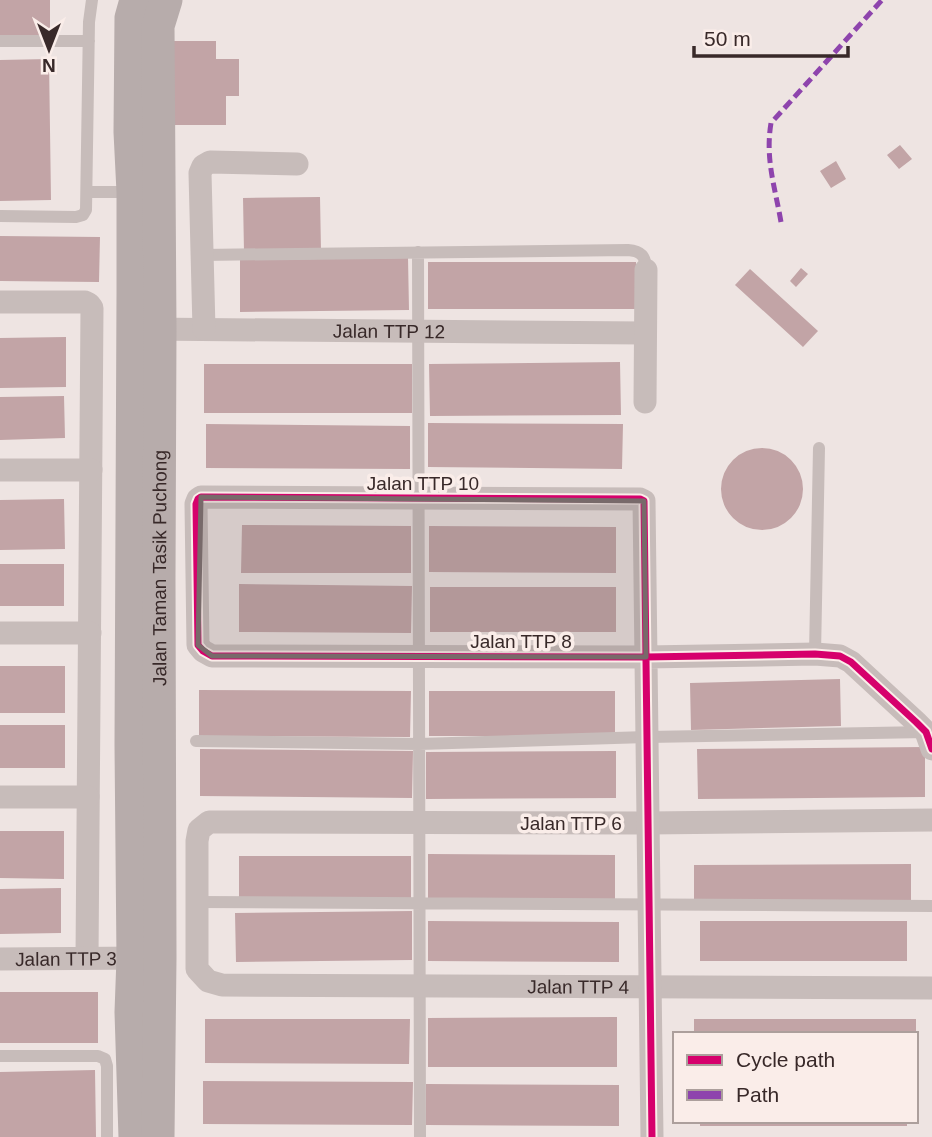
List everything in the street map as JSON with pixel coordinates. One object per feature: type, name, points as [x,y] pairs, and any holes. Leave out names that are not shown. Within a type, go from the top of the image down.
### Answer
[{"type":"street","name":"Jalan Taman Tasik Puchong","points":[[136,0],[131,18],[144,132],[146,958],[158,1137]]},
{"type":"street","name":"Jalan Taman Tasik Puchong","points":[[146,329],[133,192],[158,26],[166,0]]},
{"type":"street","points":[[204,329],[202,166],[210,162],[297,164]]},
{"type":"street","points":[[645,402],[646,270]]},
{"type":"street","points":[[0,302],[85,302],[92,308],[87,958]]},
{"type":"street","name":"Jalan TTP 12","points":[[146,329],[645,333]]},
{"type":"street","points":[[0,470],[91,470]]},
{"type":"street","name":"Jalan TTP 10","points":[[202,651],[198,645],[196,503],[201,497],[640,499],[644,501],[646,657]]},
{"type":"street","points":[[0,633],[90,633]]},
{"type":"street","name":"Jalan TTP 8","points":[[202,651],[212,656],[840,656],[851,662],[929,741]]},
{"type":"street","points":[[646,657],[652,1137]]},
{"type":"street","points":[[0,796],[88,797]]},
{"type":"street","name":"Jalan TTP 6","points":[[197,902],[197,841],[200,830],[209,822],[648,823],[932,820]]},
{"type":"street","name":"Jalan TTP 4","points":[[197,902],[197,969],[208,981],[222,985],[932,988]]},
{"type":"street","name":"Jalan Taman Tasik Puchong","points":[[135,1137],[131,1012],[146,958]]},
{"type":"street","name":"Jalan TTP 3","points":[[0,959],[146,958]]},
{"type":"lane","points":[[0,216],[76,217],[83,215],[86,210],[89,22],[92,0]]},
{"type":"lane","points":[[0,41],[89,41]]},
{"type":"lane","points":[[87,192],[133,192]]},
{"type":"lane","points":[[202,255],[634,250],[643,254],[646,270]]},
{"type":"lane","points":[[418,252],[420,1137]]},
{"type":"lane","points":[[815,654],[819,448]]},
{"type":"lane","points":[[196,741],[419,744],[647,737],[929,741]]},
{"type":"lane","points":[[197,902],[932,906]]},
{"type":"lane","points":[[0,1056],[98,1056],[105,1059],[107,1137]]},
{"type":"highlighted area","points":[[201,497],[644,501],[646,657],[212,656],[198,645]]},
{"type":"building","points":[[0,0],[50,0],[50,35],[0,35]]},
{"type":"building","points":[[173,41],[216,41],[216,59],[239,59],[239,96],[226,96],[226,125],[174,125]]},
{"type":"building","points":[[49,59],[51,200],[0,201],[0,60]]},
{"type":"building","points":[[900,145],[912,159],[899,169],[887,155]]},
{"type":"building","points":[[836,161],[846,179],[831,188],[820,171]]},
{"type":"building","points":[[320,197],[321,251],[244,252],[243,198]]},
{"type":"building","points":[[0,236],[100,237],[99,282],[0,281]]},
{"type":"building","points":[[408,258],[409,310],[240,312],[240,260]]},
{"type":"building","points":[[428,262],[636,262],[636,309],[428,309]]},
{"type":"building","points":[[801,268],[808,274],[796,287],[790,281]]},
{"type":"building","points":[[750,269],[818,331],[803,347],[735,285]]},
{"type":"building","points":[[66,337],[66,387],[0,388],[0,338]]},
{"type":"building","points":[[620,362],[621,415],[430,416],[429,364]]},
{"type":"building","points":[[204,364],[412,364],[412,413],[204,413]]},
{"type":"building","points":[[64,396],[65,438],[0,440],[0,397]]},
{"type":"building","points":[[428,423],[623,424],[622,469],[428,467]]},
{"type":"building","points":[[206,424],[410,426],[410,469],[206,468]]},
{"type":"building","points":[[762,448],[778,451],[791,460],[800,473],[803,489],[800,505],[791,518],[778,527],[762,530],[746,527],[733,518],[724,505],[721,489],[724,473],[733,460],[746,451]]},
{"type":"building","points":[[64,499],[65,549],[0,550],[0,500]]},
{"type":"building","points":[[242,525],[411,526],[411,573],[241,573]]},
{"type":"building","points":[[429,526],[616,527],[616,573],[429,572]]},
{"type":"building","points":[[0,564],[64,564],[64,606],[0,606]]},
{"type":"building","points":[[239,584],[412,586],[411,633],[239,632]]},
{"type":"building","points":[[430,587],[616,587],[616,632],[430,632]]},
{"type":"building","points":[[0,666],[65,666],[65,713],[0,713]]},
{"type":"building","points":[[840,679],[841,726],[691,730],[690,683]]},
{"type":"building","points":[[199,690],[411,691],[410,737],[199,736]]},
{"type":"building","points":[[429,691],[615,691],[615,736],[429,736]]},
{"type":"building","points":[[0,725],[65,725],[65,768],[0,768]]},
{"type":"building","points":[[925,747],[925,797],[698,799],[697,749]]},
{"type":"building","points":[[200,749],[413,751],[412,798],[200,796]]},
{"type":"building","points":[[616,751],[616,798],[426,799],[426,752]]},
{"type":"building","points":[[0,831],[64,831],[64,879],[0,878]]},
{"type":"building","points":[[428,854],[615,855],[615,900],[428,899]]},
{"type":"building","points":[[239,856],[411,856],[411,899],[239,899]]},
{"type":"building","points":[[911,864],[911,902],[694,903],[694,865]]},
{"type":"building","points":[[61,888],[61,933],[0,934],[0,889]]},
{"type":"building","points":[[412,911],[412,960],[236,962],[235,913]]},
{"type":"building","points":[[428,921],[619,922],[619,962],[428,961]]},
{"type":"building","points":[[700,921],[907,921],[907,961],[700,961]]},
{"type":"building","points":[[0,992],[98,992],[98,1043],[0,1043]]},
{"type":"building","points":[[617,1017],[617,1067],[428,1067],[428,1018]]},
{"type":"building","points":[[205,1019],[410,1019],[409,1064],[205,1063]]},
{"type":"building","points":[[694,1019],[916,1019],[916,1032],[694,1032]]},
{"type":"building","points":[[95,1070],[96,1137],[0,1137],[0,1072]]},
{"type":"building","points":[[203,1081],[413,1082],[412,1125],[203,1124]]},
{"type":"building","points":[[426,1084],[619,1085],[619,1126],[426,1125]]},
{"type":"building","points":[[700,1123],[907,1123],[907,1126],[700,1126]]},
{"type":"marked path","points":[[781,222],[770,161],[771,123],[882,0]]},
{"type":"cycle path","points":[[652,1137],[644,501],[198,499],[198,645],[212,656],[646,657],[815,654],[840,656],[851,662],[926,732],[932,749]]}]
